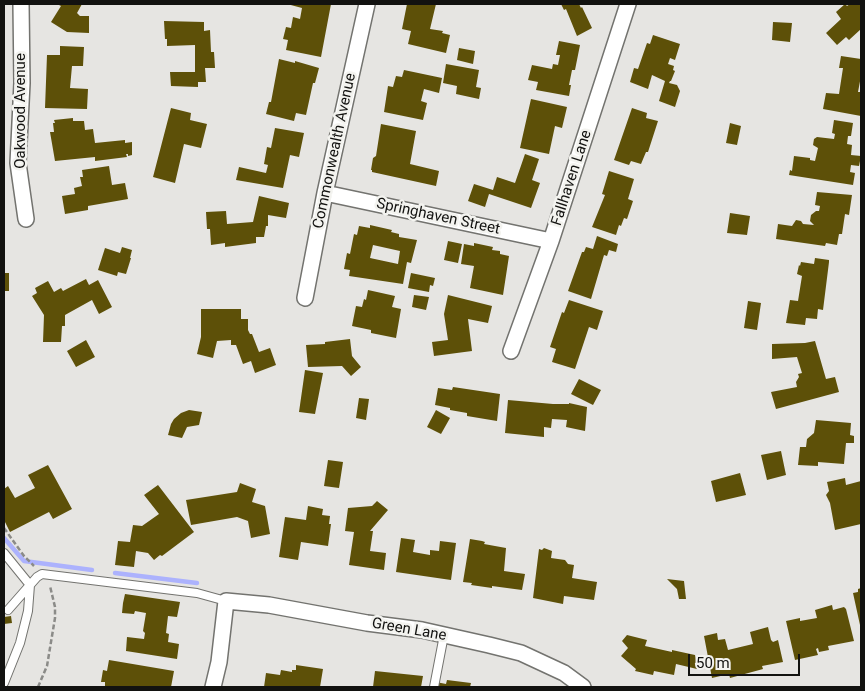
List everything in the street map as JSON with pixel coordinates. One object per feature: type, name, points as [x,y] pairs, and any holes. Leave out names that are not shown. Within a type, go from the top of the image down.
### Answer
[{"type":"street","name":"Oakwood Avenue","points":[[20,4],[22,83],[18,163],[26,218]]},
{"type":"street","name":"Commonwealth Avenue","points":[[305,298],[325,193],[367,4]]},
{"type":"street","name":"Fallhaven Lane","points":[[511,351],[551,240],[628,4]]},
{"type":"street","name":"Springhaven Street","points":[[325,193],[551,240]]},
{"type":"street","name":"Green Lane","points":[[226,601],[269,605],[444,635],[521,653],[564,673],[583,687]]},
{"type":"street","points":[[213,687],[219,662],[226,601]]},
{"type":"lane","points":[[4,553],[30,585],[28,611],[20,643],[4,682]]},
{"type":"lane","points":[[8,610],[40,572],[197,593],[226,601]]},
{"type":"lane","points":[[434,687],[444,635]]},
{"type":"path","points":[[4,528],[24,556],[49,582],[53,593],[55,618],[47,666],[38,687]]},
{"type":"building","points":[[57,4],[82,4],[77,13],[80,16],[89,16],[89,33],[67,32],[51,22],[61,6]]},
{"type":"building","points":[[287,4],[331,4],[321,57],[286,50],[288,40],[283,39],[286,27],[291,28],[293,17],[300,19],[302,8]]},
{"type":"building","points":[[407,4],[436,4],[430,29],[443,31],[442,33],[450,35],[446,53],[408,44],[411,31],[402,29]]},
{"type":"building","points":[[561,4],[579,4],[592,28],[577,36],[566,9],[564,10]]},
{"type":"building","points":[[845,4],[847,6],[850,4],[861,4],[861,29],[849,40],[846,37],[837,45],[826,33],[841,19],[836,12]]},
{"type":"building","points":[[164,21],[204,22],[204,31],[210,30],[211,52],[214,52],[215,68],[205,68],[206,82],[198,82],[198,87],[171,86],[170,72],[195,72],[195,45],[167,46]]},
{"type":"building","points":[[773,22],[792,23],[790,42],[772,40]]},
{"type":"building","points":[[653,35],[680,44],[675,60],[670,58],[668,64],[674,66],[673,70],[675,71],[669,83],[677,85],[680,91],[675,107],[659,101],[665,81],[652,75],[648,89],[630,82],[634,68],[638,69],[647,43],[650,44]]},
{"type":"building","points":[[559,41],[580,45],[575,70],[572,70],[569,96],[536,90],[538,82],[528,80],[532,65],[552,69],[553,64],[558,65],[560,55],[556,55]]},
{"type":"building","points":[[60,46],[84,47],[83,66],[72,66],[70,88],[88,89],[87,109],[45,108],[47,55],[60,55]]},
{"type":"building","points":[[459,48],[475,51],[473,64],[457,60]]},
{"type":"building","points":[[841,56],[861,59],[861,76],[858,92],[861,92],[861,116],[823,109],[826,93],[839,94],[843,68],[839,68]]},
{"type":"building","points":[[279,59],[295,63],[295,61],[319,68],[315,83],[313,83],[306,115],[296,113],[294,121],[266,114],[269,102],[271,102]]},
{"type":"building","points":[[446,64],[479,70],[476,87],[481,88],[479,99],[456,94],[457,86],[443,83]]},
{"type":"building","points":[[404,70],[442,78],[439,93],[424,89],[421,101],[427,103],[423,120],[384,112],[388,86],[393,87],[396,76],[402,77]]},
{"type":"building","points":[[531,99],[567,107],[562,128],[555,126],[549,154],[520,148]]},
{"type":"building","points":[[171,108],[191,113],[190,120],[207,124],[201,148],[184,144],[175,183],[153,177]]},
{"type":"building","points":[[632,108],[647,113],[646,118],[658,121],[648,152],[646,152],[641,164],[631,161],[629,165],[614,160]]},
{"type":"building","points":[[73,118],[73,121],[84,121],[85,130],[93,129],[95,143],[125,140],[125,143],[132,142],[132,155],[128,156],[126,154],[127,157],[95,161],[95,157],[55,161],[50,132],[54,132],[54,120]]},
{"type":"building","points":[[834,120],[853,123],[851,136],[848,136],[847,144],[852,145],[851,155],[861,156],[859,166],[851,165],[850,172],[855,173],[853,185],[789,175],[790,170],[792,171],[794,156],[810,158],[810,160],[815,161],[818,148],[813,145],[814,139],[817,137],[834,139],[835,134],[832,133]]},
{"type":"building","points":[[730,123],[741,126],[737,145],[726,143]]},
{"type":"building","points":[[381,124],[416,131],[410,164],[439,171],[436,186],[372,172],[373,158],[376,156]]},
{"type":"building","points":[[275,128],[304,133],[299,157],[290,155],[283,188],[236,180],[239,167],[266,173],[268,165],[264,164],[267,147],[271,148]]},
{"type":"building","points":[[525,154],[539,159],[532,180],[540,183],[531,208],[489,194],[485,207],[468,201],[474,184],[493,190],[497,177],[515,183]]},
{"type":"building","points":[[109,166],[112,185],[125,183],[128,199],[88,206],[88,210],[65,214],[62,196],[75,194],[74,188],[82,186],[80,177],[83,177],[82,170]]},
{"type":"building","points":[[609,171],[634,179],[628,199],[633,201],[627,219],[624,218],[621,226],[619,225],[616,235],[592,227],[605,195],[602,194]]},
{"type":"building","points":[[817,192],[852,195],[849,215],[845,214],[842,234],[839,234],[837,245],[826,243],[825,246],[776,239],[778,224],[792,226],[796,220],[801,221],[803,224],[814,225],[810,221],[811,215],[819,211],[820,206],[815,205]]},
{"type":"building","points":[[259,196],[289,203],[286,218],[268,215],[268,226],[266,226],[264,237],[256,237],[256,243],[225,247],[225,243],[211,245],[210,229],[207,229],[206,212],[226,211],[227,224],[253,222]]},
{"type":"building","points":[[730,213],[750,216],[747,235],[727,233]]},
{"type":"building","points":[[370,225],[392,230],[391,232],[399,234],[399,237],[417,240],[411,263],[407,262],[403,284],[349,276],[350,270],[344,269],[347,253],[350,254],[354,234],[357,235],[359,226],[370,228]],"holes":[[[373,245],[400,251],[398,264],[370,258]]]},
{"type":"building","points":[[597,236],[618,244],[616,252],[609,250],[607,256],[604,255],[591,299],[568,291],[582,252],[584,252],[586,247],[593,249]]},
{"type":"building","points":[[448,241],[462,244],[458,263],[444,260]]},
{"type":"building","points":[[474,243],[493,247],[492,250],[500,251],[500,254],[509,256],[503,295],[470,288],[474,266],[461,264],[464,244],[474,246]]},
{"type":"building","points":[[122,247],[132,250],[126,274],[118,272],[117,276],[98,270],[105,248],[120,253]]},
{"type":"building","points":[[815,258],[829,260],[823,310],[818,309],[817,319],[806,318],[805,325],[786,323],[790,300],[798,301],[802,276],[797,274],[799,265],[801,262],[814,264]]},
{"type":"building","points":[[4,273],[9,273],[9,291],[4,291]]},
{"type":"building","points":[[411,273],[435,278],[433,286],[430,285],[429,292],[408,288]]},
{"type":"building","points":[[86,279],[89,285],[98,280],[112,307],[99,314],[92,300],[65,315],[65,326],[62,326],[61,342],[43,342],[44,315],[32,296],[37,293],[35,288],[48,281],[54,292],[61,288],[63,291]]},
{"type":"building","points":[[368,290],[395,296],[392,307],[401,309],[396,338],[371,333],[371,330],[352,326],[356,306],[362,307]]},
{"type":"building","points":[[414,295],[429,297],[426,310],[412,307]]},
{"type":"building","points":[[448,295],[492,306],[488,323],[468,319],[472,351],[434,356],[432,342],[448,340],[444,314]]},
{"type":"building","points":[[569,300],[603,311],[597,330],[589,327],[575,369],[552,362],[556,349],[550,347],[562,312],[564,313]]},
{"type":"building","points":[[748,301],[761,303],[757,330],[744,328]]},
{"type":"building","points":[[201,309],[241,309],[241,319],[248,319],[248,330],[252,334],[259,352],[270,348],[276,365],[255,373],[251,361],[243,364],[236,345],[231,345],[231,340],[217,341],[213,358],[197,354],[201,337]]},
{"type":"building","points":[[350,339],[352,356],[361,367],[351,376],[342,366],[308,367],[306,345],[325,344],[325,342]]},
{"type":"building","points":[[86,340],[95,357],[76,367],[67,351]]},
{"type":"building","points":[[815,341],[826,379],[835,377],[839,392],[776,409],[771,392],[797,387],[798,374],[802,373],[797,357],[772,359],[772,344]]},
{"type":"building","points":[[305,370],[323,373],[315,414],[299,412]]},
{"type":"building","points":[[579,379],[601,390],[593,405],[571,394]]},
{"type":"building","points":[[453,387],[500,394],[497,421],[467,416],[467,413],[435,405],[438,388],[452,390]]},
{"type":"building","points":[[359,398],[369,399],[366,420],[356,418]]},
{"type":"building","points":[[508,400],[553,404],[569,403],[587,407],[585,431],[566,427],[567,420],[552,419],[551,428],[544,427],[544,437],[505,433]]},
{"type":"building","points":[[189,410],[202,412],[199,425],[187,427],[182,438],[168,435],[174,419],[181,413]]},
{"type":"building","points":[[436,410],[450,418],[441,434],[427,427]]},
{"type":"building","points":[[816,420],[851,423],[850,435],[854,436],[854,443],[846,443],[844,464],[818,462],[818,466],[798,465],[800,447],[806,447],[807,439],[814,433]]},
{"type":"building","points":[[781,451],[786,475],[767,480],[761,455]]},
{"type":"building","points":[[328,460],[343,462],[339,488],[324,486]]},
{"type":"building","points":[[48,465],[72,509],[53,519],[49,512],[10,532],[4,520],[4,489],[8,486],[15,498],[35,488],[28,475]]},
{"type":"building","points":[[740,473],[746,495],[716,502],[711,481]]},
{"type":"building","points":[[845,478],[846,485],[861,481],[861,524],[835,530],[830,503],[826,495],[829,491],[827,482]]},
{"type":"building","points":[[240,483],[256,489],[252,502],[265,506],[270,534],[251,538],[248,521],[237,517],[191,525],[186,500],[237,492]]},
{"type":"building","points":[[158,485],[194,532],[154,560],[148,553],[136,551],[134,567],[115,565],[118,541],[130,542],[133,525],[142,526],[159,514],[144,495]]},
{"type":"building","points":[[377,501],[388,510],[370,531],[373,531],[370,551],[386,553],[384,570],[349,565],[354,532],[345,531],[348,508],[372,506]]},
{"type":"building","points":[[308,506],[323,509],[322,515],[330,516],[329,524],[331,524],[328,546],[301,542],[298,560],[279,557],[285,517],[306,520]]},
{"type":"building","points":[[401,538],[415,540],[413,552],[430,555],[430,550],[439,551],[440,541],[456,543],[451,580],[396,572]]},
{"type":"building","points":[[470,539],[506,548],[504,571],[525,574],[522,590],[492,586],[492,588],[463,582]]},
{"type":"building","points":[[544,548],[552,551],[551,558],[565,560],[568,564],[574,565],[572,578],[597,582],[594,600],[564,596],[563,604],[533,598],[539,549],[542,550]]},
{"type":"building","points":[[667,579],[684,581],[686,599],[679,599],[677,589]]},
{"type":"building","points":[[861,588],[860,625],[853,593],[858,592],[858,589]]},
{"type":"building","points":[[125,594],[180,602],[177,617],[168,616],[166,633],[169,634],[168,642],[179,644],[177,659],[126,651],[127,637],[144,639],[145,633],[143,631],[146,613],[135,611],[134,614],[122,613]]},
{"type":"building","points":[[832,605],[833,610],[844,607],[846,609],[854,641],[828,646],[829,650],[819,652],[818,648],[816,649],[818,655],[795,660],[786,621],[800,618],[800,621],[817,618],[815,610]]},
{"type":"building","points":[[11,616],[12,623],[4,624],[4,617]]},
{"type":"building","points":[[768,627],[771,640],[773,642],[778,640],[783,662],[762,666],[763,669],[730,678],[729,674],[712,678],[704,636],[717,633],[718,640],[725,639],[728,650],[753,644],[750,632]]},
{"type":"building","points":[[627,635],[647,640],[645,646],[695,655],[697,669],[676,664],[674,675],[654,671],[653,675],[635,671],[636,669],[621,656],[628,648],[622,641]]},
{"type":"building","points":[[109,660],[174,671],[171,687],[105,687],[105,682],[101,682],[103,670],[107,671]]},
{"type":"building","points":[[296,665],[323,669],[320,687],[264,687],[266,673],[280,675],[281,670],[292,672],[292,670],[296,670]]},
{"type":"building","points":[[375,671],[423,676],[421,687],[373,687]]},
{"type":"building","points":[[447,680],[471,683],[470,687],[435,687],[436,682],[446,684]]},
{"type":"waterway","points":[[4,538],[24,561],[92,570]]},
{"type":"waterway","points":[[115,573],[197,583]]}]
